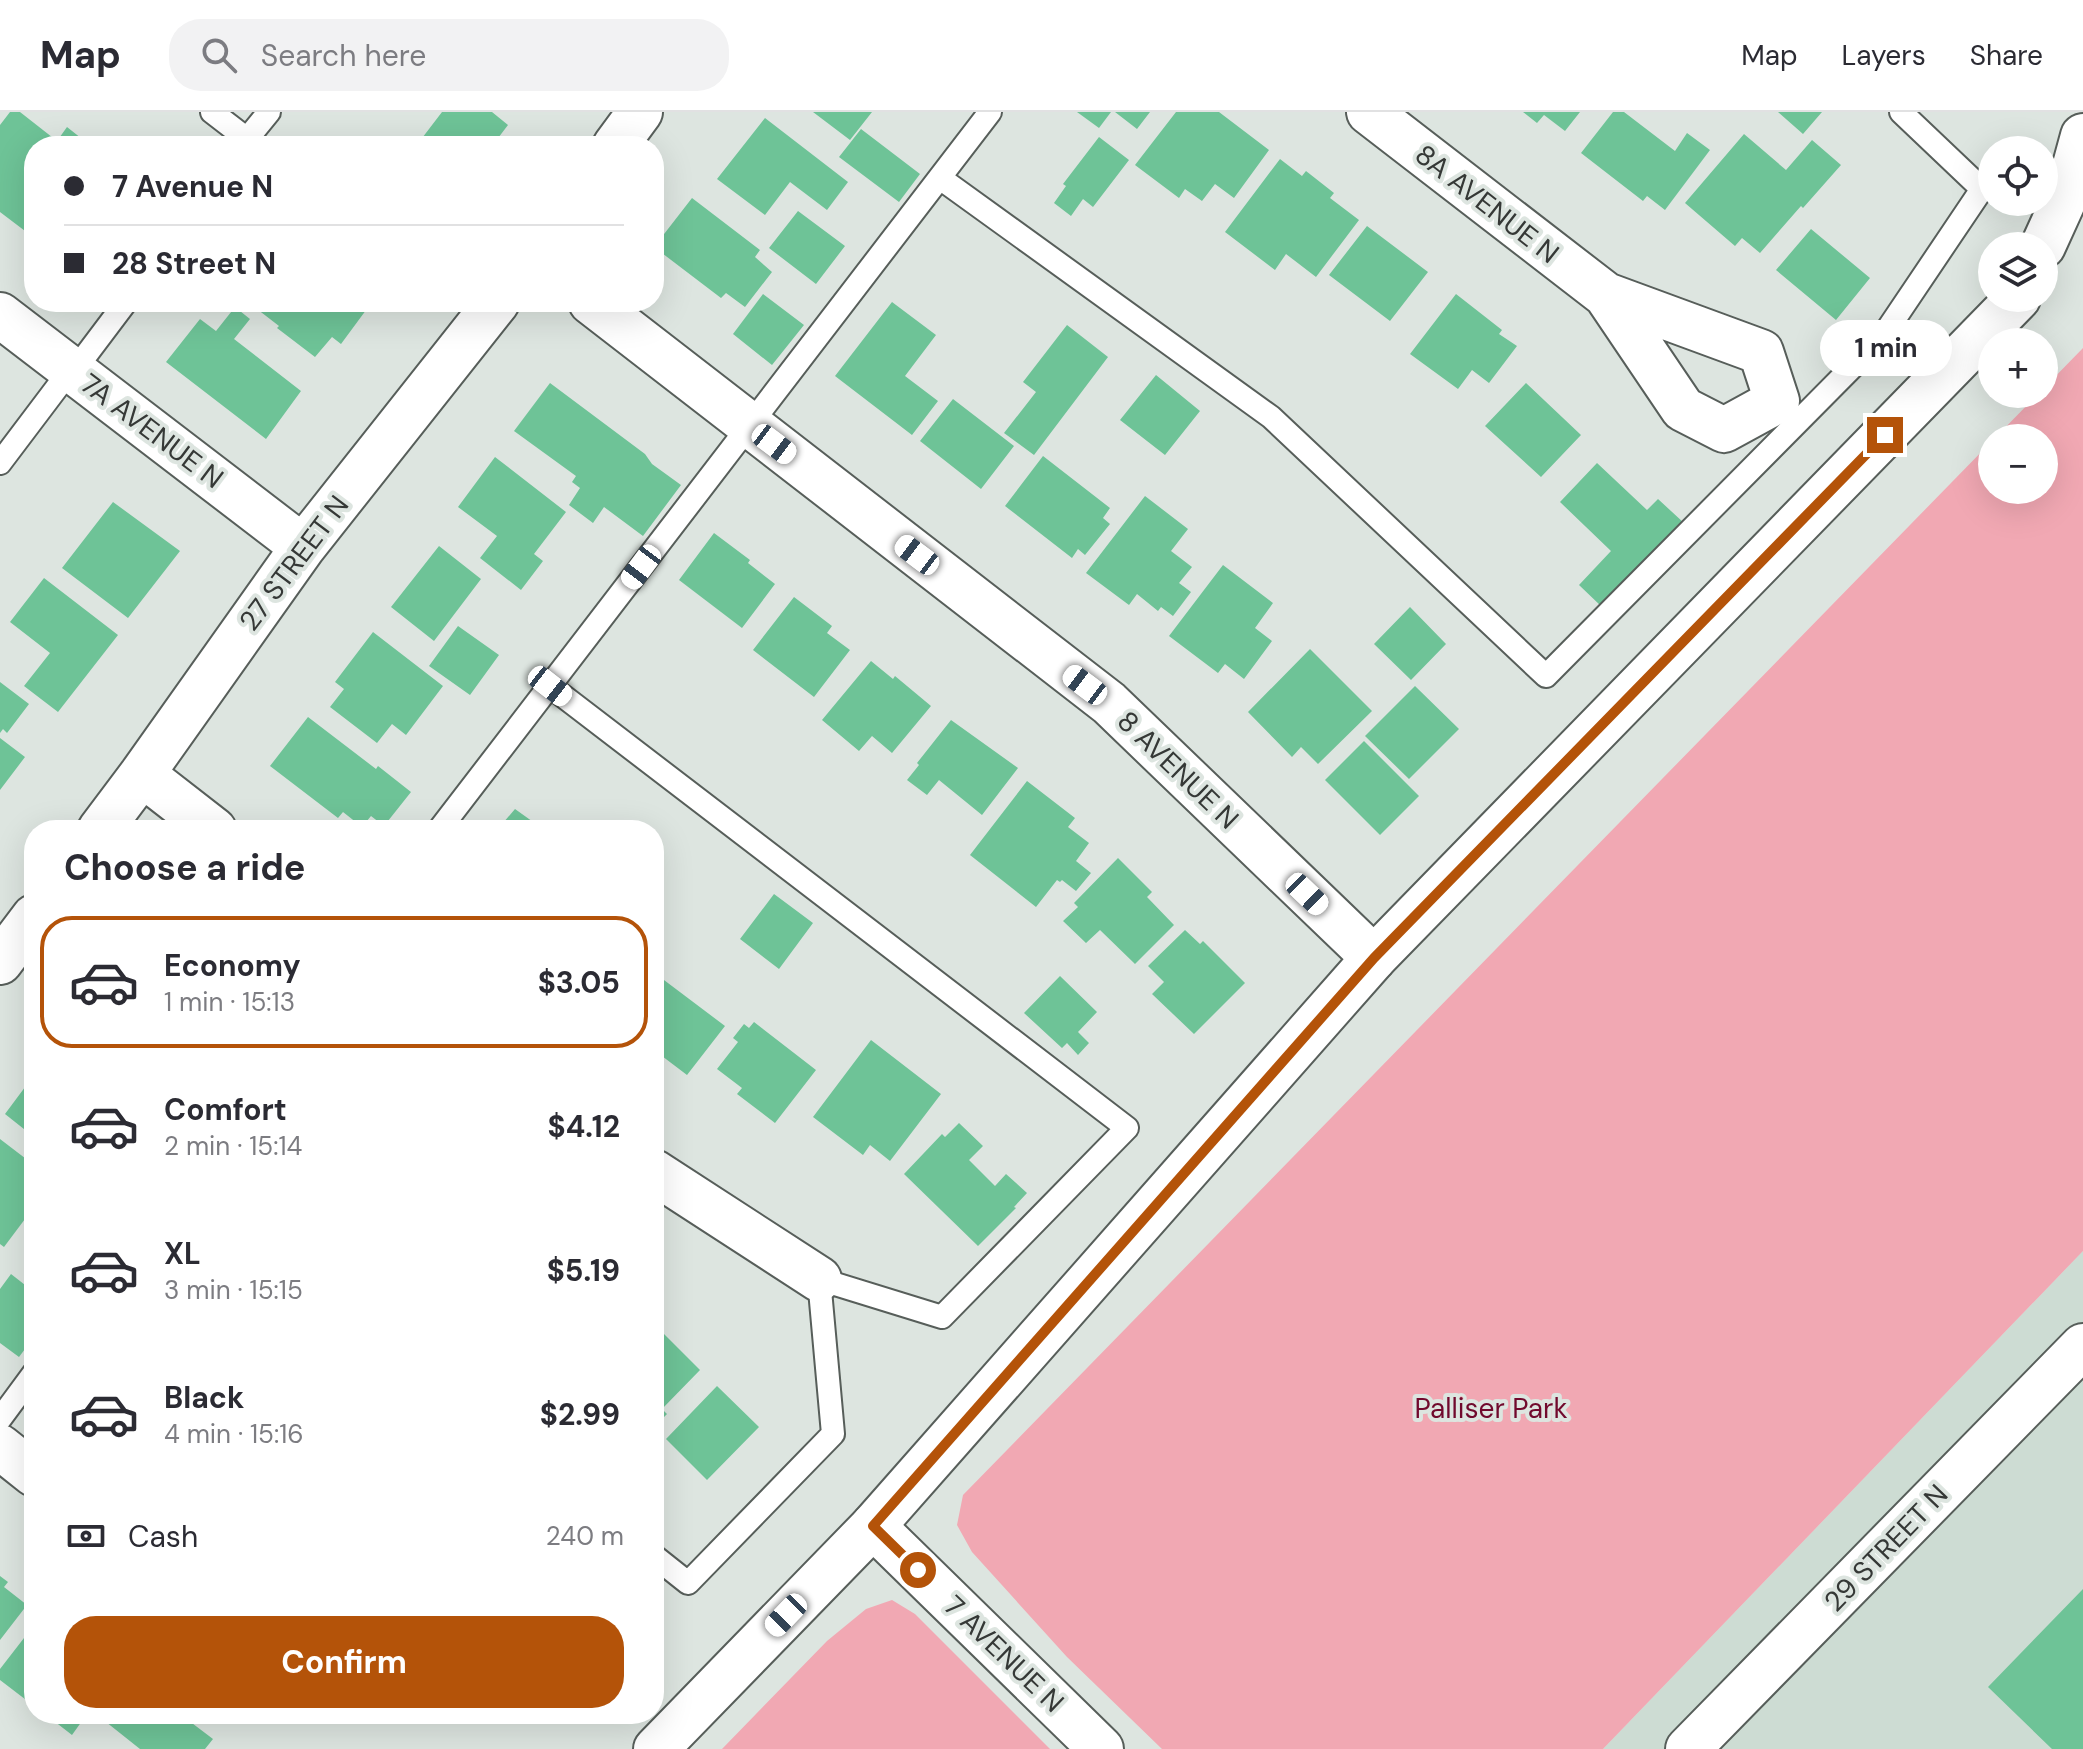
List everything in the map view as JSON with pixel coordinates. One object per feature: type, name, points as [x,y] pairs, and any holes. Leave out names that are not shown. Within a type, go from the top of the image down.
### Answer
[{"type":"street","points":[[622,136],[640,112]]},
{"type":"street","name":"8A AVENUE N","points":[[1369,112],[1606,295]]},
{"type":"street","points":[[2049,232],[2068,191],[2083,136]]},
{"type":"street","points":[[2058,257],[2083,231]]},
{"type":"street","name":"27 STREET N","points":[[108,820],[303,547],[489,312]]},
{"type":"street","name":"8 AVENUE N","points":[[604,312],[1109,703],[1374,958]]},
{"type":"street","points":[[656,1749],[873,1526],[1374,958],[2004,312]]},
{"type":"street","name":"7A AVENUE N","points":[[0,315],[303,547]]},
{"type":"street","points":[[142,774],[201,820]]},
{"type":"street","points":[[0,962],[24,930]]},
{"type":"street","points":[[664,1178],[819,1279]]},
{"type":"street","name":"29 STREET N","points":[[1688,1749],[2083,1346]]},
{"type":"street","points":[[0,1447],[24,1466]]},
{"type":"street","name":"7 AVENUE N","points":[[873,1526],[1101,1749]]},
{"type":"lane","points":[[212,112],[238,136]]},
{"type":"lane","points":[[250,136],[269,112]]},
{"type":"lane","points":[[447,820],[990,112]]},
{"type":"lane","points":[[940,178],[1271,417],[1546,676],[1883,336],[1982,189],[1901,112]]},
{"type":"lane","points":[[0,463],[118,312]]},
{"type":"lane","points":[[550,686],[1127,1128],[942,1317],[819,1279],[833,1434],[688,1583],[664,1564]]},
{"type":"lane","points":[[0,1419],[24,1387]]},
{"type":"shaded area","points":[[2083,1251],[2083,1749],[1603,1749]]},
{"type":"green space","name":"Palliser Park","points":[[2083,348],[2083,1251],[1603,1749],[1162,1749],[1067,1657],[972,1552],[957,1525],[963,1495],[1978,455],[1978,504],[2058,504],[2058,424],[2009,424],[2024,408],[2058,408],[2058,374]]},
{"type":"green space","points":[[892,1600],[915,1614],[1050,1749],[722,1749],[827,1641],[866,1609]]},
{"type":"building","points":[[10,112],[20,112],[51,136],[24,136],[24,230],[0,212],[0,125]]},
{"type":"building","points":[[442,112],[492,112],[508,125],[500,136],[424,136]]},
{"type":"building","points":[[813,112],[872,112],[850,140]]},
{"type":"building","points":[[1077,112],[1111,112],[1099,128]]},
{"type":"building","points":[[1115,112],[1150,112],[1137,129]]},
{"type":"building","points":[[1176,112],[1219,112],[1269,150],[1234,198],[1215,184],[1202,201],[1185,189],[1179,198],[1135,165]]},
{"type":"building","points":[[1523,112],[1580,112],[1565,131],[1544,115],[1537,123]]},
{"type":"building","points":[[1613,112],[1624,112],[1675,151],[1687,133],[1710,150],[1665,210],[1647,196],[1643,201],[1581,153]]},
{"type":"building","points":[[1778,112],[1822,112],[1803,134]]},
{"type":"building","points":[[765,118],[848,182],[827,210],[790,182],[765,215],[717,179]]},
{"type":"building","points":[[67,127],[78,136],[61,136]]},
{"type":"building","points":[[861,129],[920,174],[899,202],[839,157]]},
{"type":"building","points":[[1744,134],[1786,170],[1812,140],[1841,165],[1760,253],[1742,238],[1735,246],[1685,203]]},
{"type":"building","points":[[1099,137],[1129,160],[1093,207],[1083,199],[1071,216],[1054,203],[1066,186],[1063,184]]},
{"type":"building","points":[[1280,159],[1302,176],[1306,171],[1334,193],[1330,198],[1359,220],[1316,277],[1286,254],[1275,270],[1225,232]]},
{"type":"building","points":[[692,198],[760,250],[755,257],[772,272],[745,307],[726,293],[721,298],[664,255],[664,234]]},
{"type":"building","points":[[798,211],[845,246],[816,284],[769,248]]},
{"type":"building","points":[[1367,226],[1428,272],[1390,321],[1329,275]]},
{"type":"building","points":[[1811,229],[1870,278],[1836,320],[1776,270]]},
{"type":"building","points":[[763,294],[804,325],[772,365],[733,334]]},
{"type":"building","points":[[1456,294],[1502,330],[1499,334],[1517,346],[1489,383],[1472,370],[1458,389],[1410,354]]},
{"type":"building","points":[[892,302],[936,335],[905,376],[938,401],[912,435],[835,376]]},
{"type":"building","points":[[231,312],[241,312],[250,319],[234,339],[301,391],[266,439],[166,362],[200,319],[216,331]]},
{"type":"building","points":[[261,312],[365,312],[341,344],[332,337],[315,357],[277,328],[279,326]]},
{"type":"building","points":[[1067,325],[1108,357],[1034,455],[1004,433],[1036,392],[1023,382]]},
{"type":"building","points":[[1156,375],[1200,411],[1165,455],[1120,420]]},
{"type":"building","points":[[550,383],[681,485],[643,536],[604,507],[593,523],[569,505],[580,488],[572,482],[576,476],[514,431]]},
{"type":"building","points":[[1526,383],[1581,435],[1541,477],[1485,426]]},
{"type":"building","points":[[953,399],[1014,446],[981,489],[920,441]]},
{"type":"building","points":[[1043,456],[1110,508],[1103,518],[1110,524],[1085,555],[1078,549],[1072,558],[1005,506]]},
{"type":"building","points":[[495,457],[566,512],[534,554],[543,561],[521,590],[480,558],[497,536],[458,507]]},
{"type":"building","points":[[1597,463],[1647,510],[1658,499],[1684,523],[1602,607],[1579,585],[1611,551],[1560,502]]},
{"type":"building","points":[[1145,496],[1188,529],[1171,551],[1192,567],[1179,583],[1191,592],[1173,616],[1161,607],[1158,611],[1137,594],[1129,605],[1086,573]]},
{"type":"building","points":[[113,502],[180,551],[128,618],[62,568]]},
{"type":"building","points":[[714,533],[775,584],[742,628],[679,580]]},
{"type":"building","points":[[439,546],[481,579],[434,641],[391,607]]},
{"type":"building","points":[[1223,565],[1273,603],[1255,628],[1272,641],[1244,679],[1225,664],[1218,673],[1169,636]]},
{"type":"building","points":[[44,578],[118,635],[58,712],[24,686],[50,653],[10,622]]},
{"type":"building","points":[[794,597],[832,626],[827,633],[850,650],[814,697],[753,650]]},
{"type":"building","points":[[1410,607],[1446,644],[1411,680],[1374,644]]},
{"type":"building","points":[[458,626],[499,655],[470,695],[429,666]]},
{"type":"building","points":[[373,632],[443,686],[406,735],[392,724],[377,743],[330,707],[344,689],[335,682]]},
{"type":"building","points":[[1310,649],[1372,711],[1318,764],[1301,747],[1292,757],[1248,712]]},
{"type":"building","points":[[871,661],[931,706],[892,753],[872,736],[859,751],[822,720]]},
{"type":"building","points":[[0,682],[29,704],[7,733],[3,729],[0,733]]},
{"type":"building","points":[[1415,686],[1459,729],[1409,779],[1365,736]]},
{"type":"building","points":[[308,717],[411,792],[389,820],[376,820],[371,816],[368,820],[353,820],[343,812],[338,818],[270,766]]},
{"type":"building","points":[[951,720],[1018,768],[982,815],[939,780],[927,795],[907,780]]},
{"type":"building","points":[[0,738],[25,757],[0,790]]},
{"type":"building","points":[[1364,741],[1419,796],[1380,835],[1325,780]]},
{"type":"building","points":[[1027,781],[1075,818],[1068,827],[1089,843],[1076,861],[1091,873],[1076,891],[1062,880],[1057,880],[1036,907],[970,855]]},
{"type":"building","points":[[515,809],[530,820],[506,820]]},
{"type":"building","points":[[1118,858],[1152,892],[1147,897],[1174,925],[1135,964],[1100,930],[1086,943],[1063,921],[1078,907],[1074,903]]},
{"type":"building","points":[[774,894],[813,923],[779,969],[740,939]]},
{"type":"building","points":[[1185,930],[1200,944],[1203,941],[1245,983],[1194,1034],[1152,994],[1164,982],[1148,966]]},
{"type":"building","points":[[1060,976],[1097,1012],[1078,1032],[1089,1043],[1078,1055],[1067,1043],[1062,1048],[1024,1013]]},
{"type":"building","points":[[664,980],[725,1026],[687,1075],[664,1058]]},
{"type":"building","points":[[754,1022],[816,1070],[775,1123],[737,1094],[742,1088],[717,1069],[738,1042],[733,1038],[744,1024],[749,1028]]},
{"type":"building","points":[[871,1040],[941,1094],[890,1161],[870,1145],[863,1155],[813,1117]]},
{"type":"building","points":[[24,1088],[24,1129],[5,1114]]},
{"type":"building","points":[[959,1123],[983,1146],[969,1160],[995,1186],[1006,1174],[1027,1193],[978,1246],[904,1174],[942,1134],[945,1137]]},
{"type":"building","points":[[0,1139],[24,1157],[24,1220],[4,1247],[0,1244]]},
{"type":"building","points":[[11,1274],[24,1284],[24,1350],[19,1357],[0,1343],[0,1289]]},
{"type":"building","points":[[664,1334],[700,1370],[664,1407]]},
{"type":"building","points":[[717,1386],[759,1427],[707,1480],[666,1439]]},
{"type":"building","points":[[0,1576],[8,1582],[4,1587],[24,1603],[24,1609],[0,1640]]},
{"type":"building","points":[[2083,1589],[2083,1749],[2052,1749],[1988,1687]]},
{"type":"building","points":[[24,1638],[24,1698],[0,1680],[0,1669]]},
{"type":"building","points":[[58,1724],[80,1724],[72,1735]]},
{"type":"building","points":[[109,1724],[193,1724],[213,1739],[205,1749],[140,1749]]},
{"type":"route","points":[[918,1570],[873,1526],[1374,958],[1885,435]]}]
